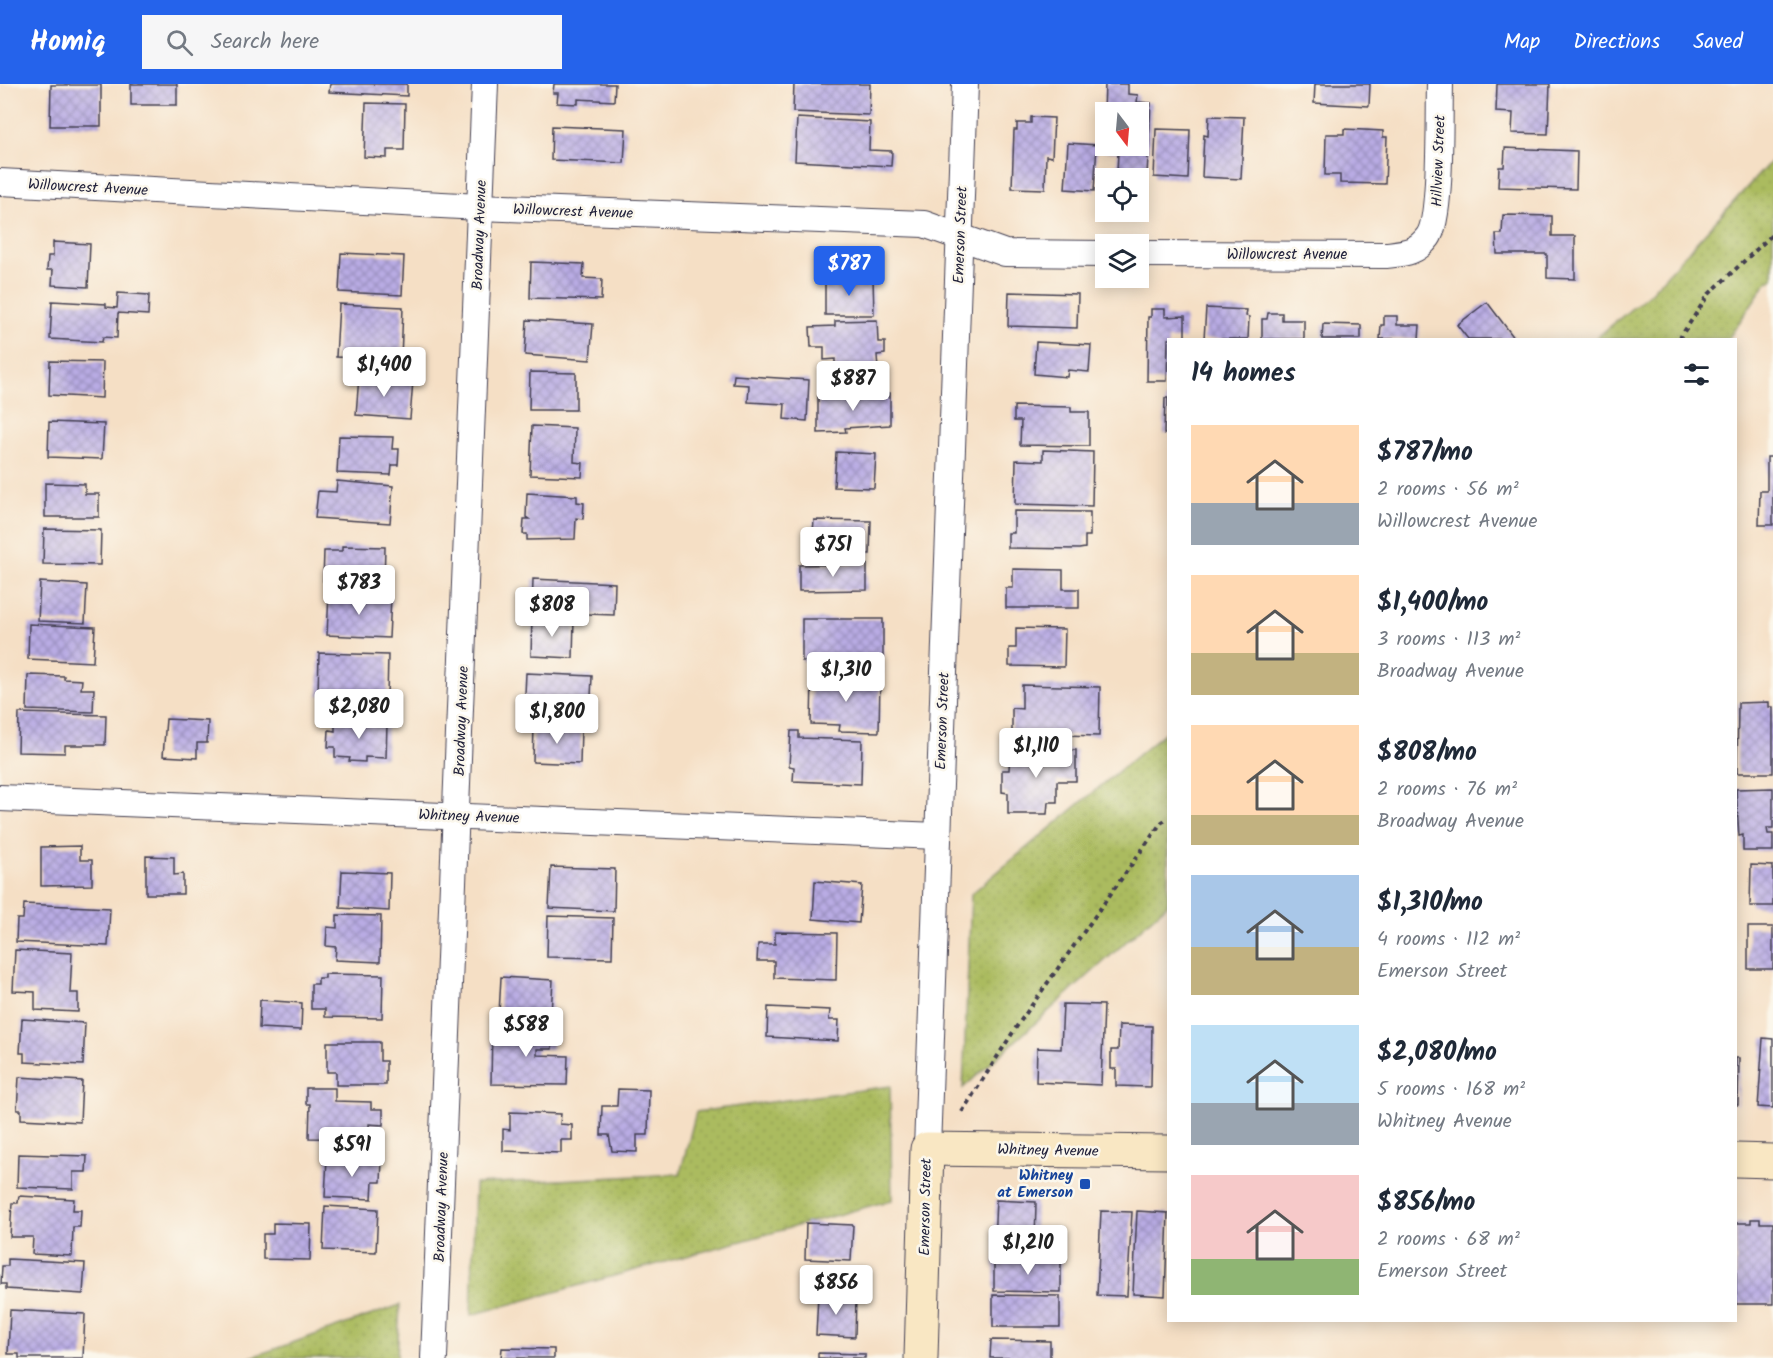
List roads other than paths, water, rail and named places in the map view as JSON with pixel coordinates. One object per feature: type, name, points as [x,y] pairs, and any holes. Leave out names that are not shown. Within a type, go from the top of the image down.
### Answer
[{"type":"street","name":"Broadway Avenue","points":[[434,1358],[485,84]]},
{"type":"street","name":"Emerson Street","points":[[921,1358],[965,84]]},
{"type":"street","name":"Hillview Street","points":[[1429,237],[1437,209],[1440,84]]},
{"type":"street","name":"Willowcrest Avenue","points":[[0,182],[480,207],[924,224],[1005,253],[1095,254]]},
{"type":"street","name":"Willowcrest Avenue","points":[[1149,254],[1386,255],[1411,252],[1429,237]]},
{"type":"street","name":"Whitney Avenue","points":[[0,798],[938,836]]},
{"type":"street","name":"Whitney Avenue","points":[[927,1149],[1167,1152]]},
{"type":"street","points":[[1737,1160],[1773,1161]]},
{"type":"place","name":"Whitney at Emerson","points":[[1085,1184]]}]
